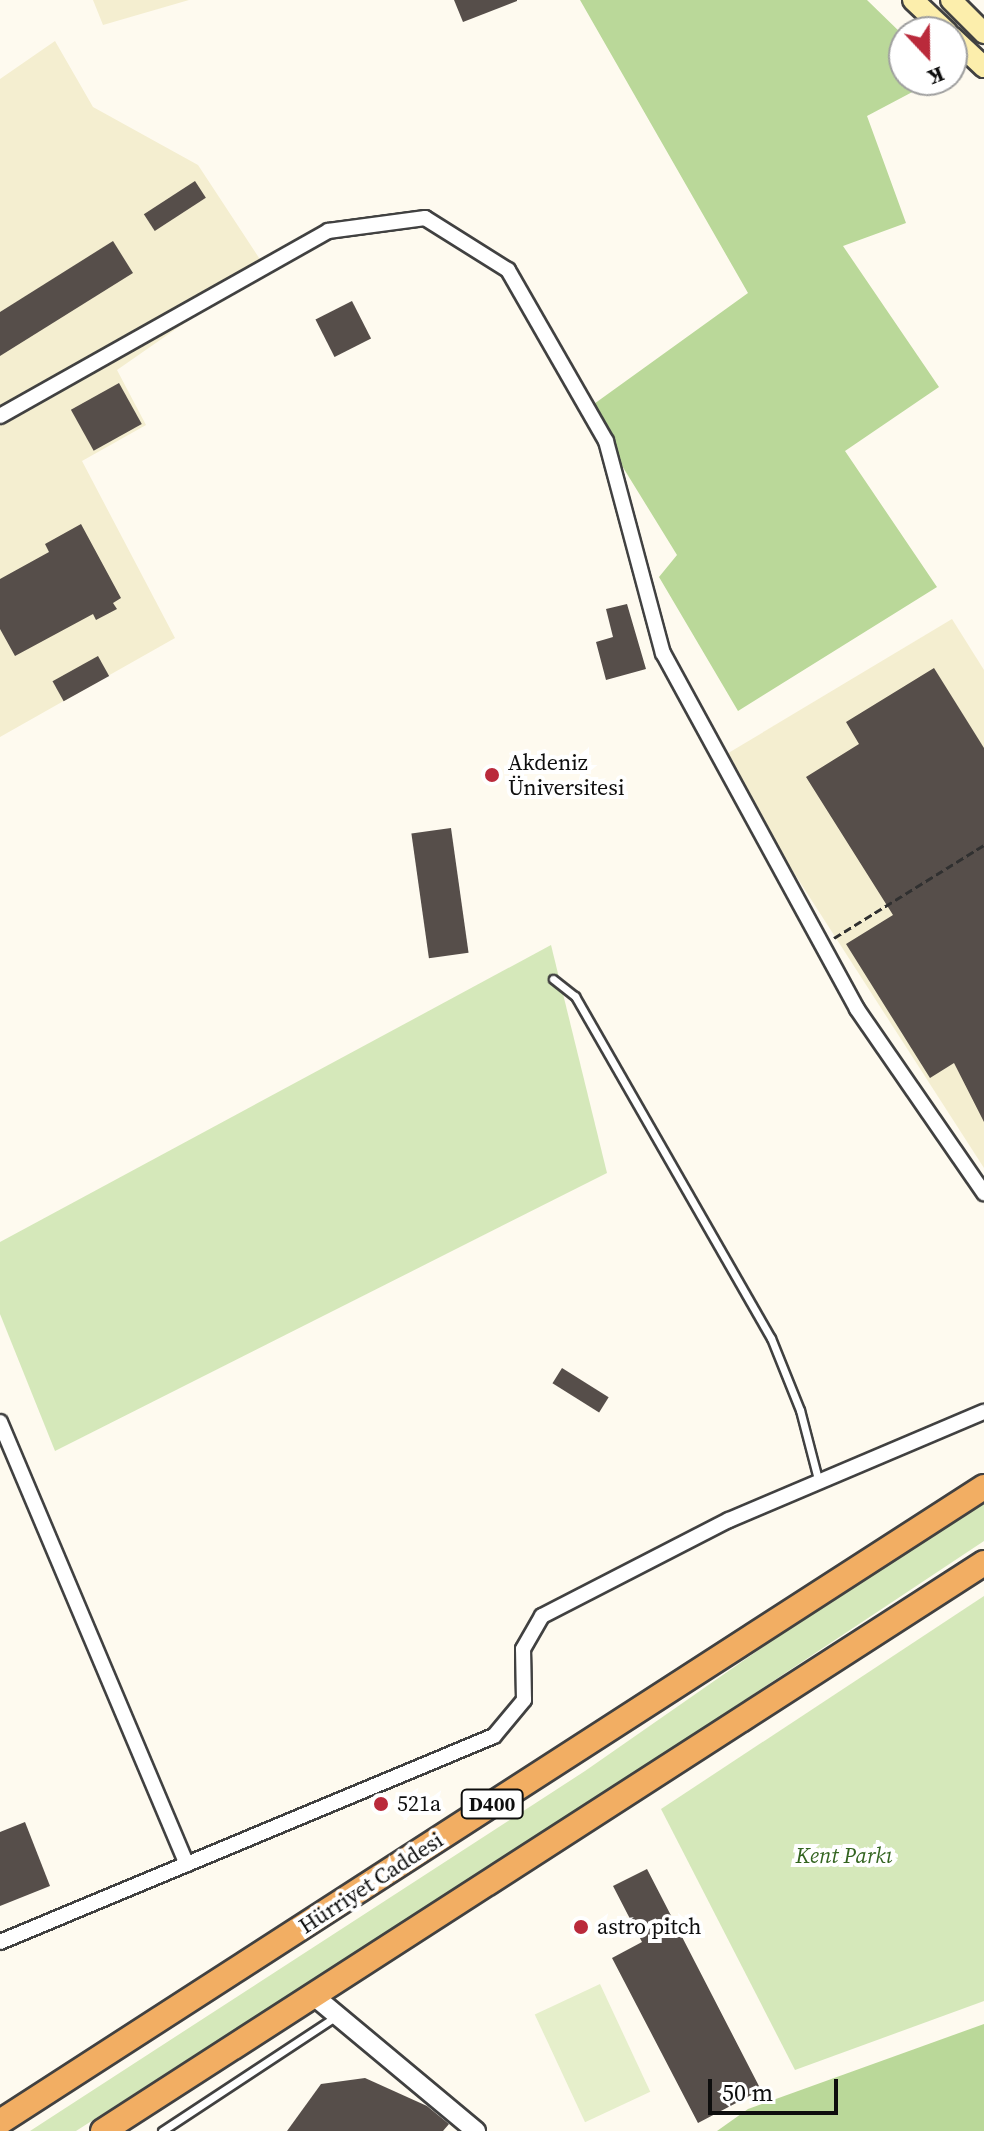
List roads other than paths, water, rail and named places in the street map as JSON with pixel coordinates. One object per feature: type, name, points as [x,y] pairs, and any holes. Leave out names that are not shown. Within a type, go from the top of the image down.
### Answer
[{"type":"highway","name":"Hürriyet Caddesi","points":[[0,2122],[984,1487]]},
{"type":"highway","points":[[103,2131],[984,1563]]},
{"type":"main road","points":[[913,0],[930,16]]},
{"type":"main road","points":[[951,0],[984,33]]},
{"type":"main road","points":[[968,52],[984,67]]},
{"type":"street","points":[[0,416],[328,231],[425,218],[508,270],[606,441],[663,653],[857,1009],[984,1193]]},
{"type":"street","points":[[0,1942],[494,1736],[524,1700],[523,1649],[542,1616],[729,1520],[984,1412]]},
{"type":"street","points":[[0,1422],[187,1864]]},
{"type":"street","points":[[314,1996],[476,2131]]},
{"type":"lane","points":[[553,979],[575,996],[765,1325],[792,1385],[819,1483]]},
{"type":"lane","points":[[162,2131],[337,2015]]},
{"type":"place","name":"Akdeniz Üniversitesi","points":[[492,775]]},
{"type":"place","name":"521a","points":[[381,1804]]},
{"type":"place","name":"astro pitch","points":[[581,1927]]},
{"type":"park label","name":"Kent Parkı","points":[[844,1856]]}]
